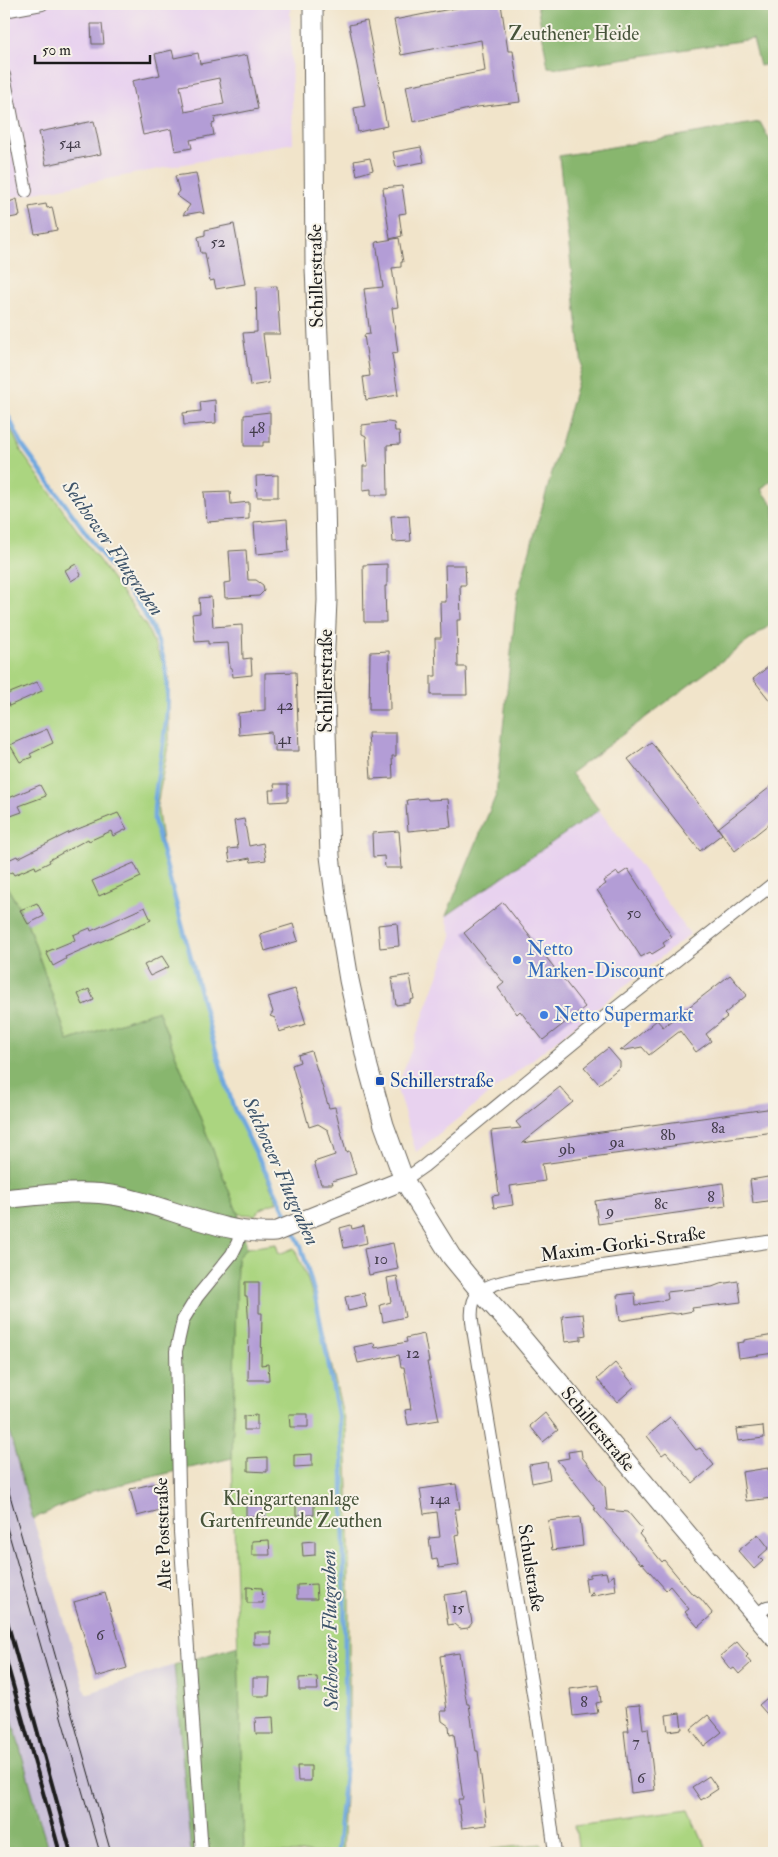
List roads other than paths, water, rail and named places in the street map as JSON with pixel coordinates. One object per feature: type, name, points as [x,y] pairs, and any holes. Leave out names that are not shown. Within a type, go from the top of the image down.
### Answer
[{"type":"street","points":[[4,11],[42,4]]},
{"type":"street","name":"Schillerstraße","points":[[313,4],[315,268],[326,512],[327,600],[324,669],[330,856],[346,964],[368,1067],[386,1131],[404,1180],[451,1256],[774,1637]]},
{"type":"street","points":[[4,75],[26,191]]},
{"type":"street","points":[[4,1199],[75,1192],[97,1193],[120,1197],[240,1231],[255,1233],[275,1232],[310,1219],[404,1180],[424,1166],[612,1011],[774,883]]},
{"type":"street","name":"Alte Poststraße","points":[[202,1853],[180,1532],[176,1351],[183,1320],[197,1297],[232,1254],[238,1242],[240,1231]]},
{"type":"street","name":"Maxim-Gorki-Straße","points":[[479,1290],[494,1283],[519,1278],[774,1242]]},
{"type":"street","name":"Schulstraße","points":[[479,1290],[472,1304],[472,1324],[538,1724],[555,1853]]},
{"type":"street","points":[[756,1614],[767,1607],[774,1606]]},
{"type":"waterway","name":"Selchower Flutgraben","points":[[4,407],[22,445],[140,607],[152,627],[160,646],[165,664],[168,701],[154,820],[213,1041],[234,1109],[290,1221]]},
{"type":"waterway","name":"Selchower Flutgraben","points":[[293,1229],[301,1246],[315,1295],[340,1426],[343,1472],[346,1762],[337,1853]]},
{"type":"tram line","points":[[4,1474],[111,1853]]},
{"type":"tram line","points":[[4,1517],[100,1853]]},
{"type":"railway","points":[[4,1610],[71,1853]]},
{"type":"railway","points":[[4,1653],[60,1853]]},
{"type":"place","name":"Netto Marken-Discount","points":[[517,960]]},
{"type":"place","name":"Netto Supermarkt","points":[[544,1015]]},
{"type":"place","name":"Schillerstraße","points":[[380,1081]]},
{"type":"park label","name":"Zeuthener Heide","points":[[574,34]]},
{"type":"park label","name":"Kleingartenanlage Gartenfreunde Zeuthen","points":[[291,1510]]}]
